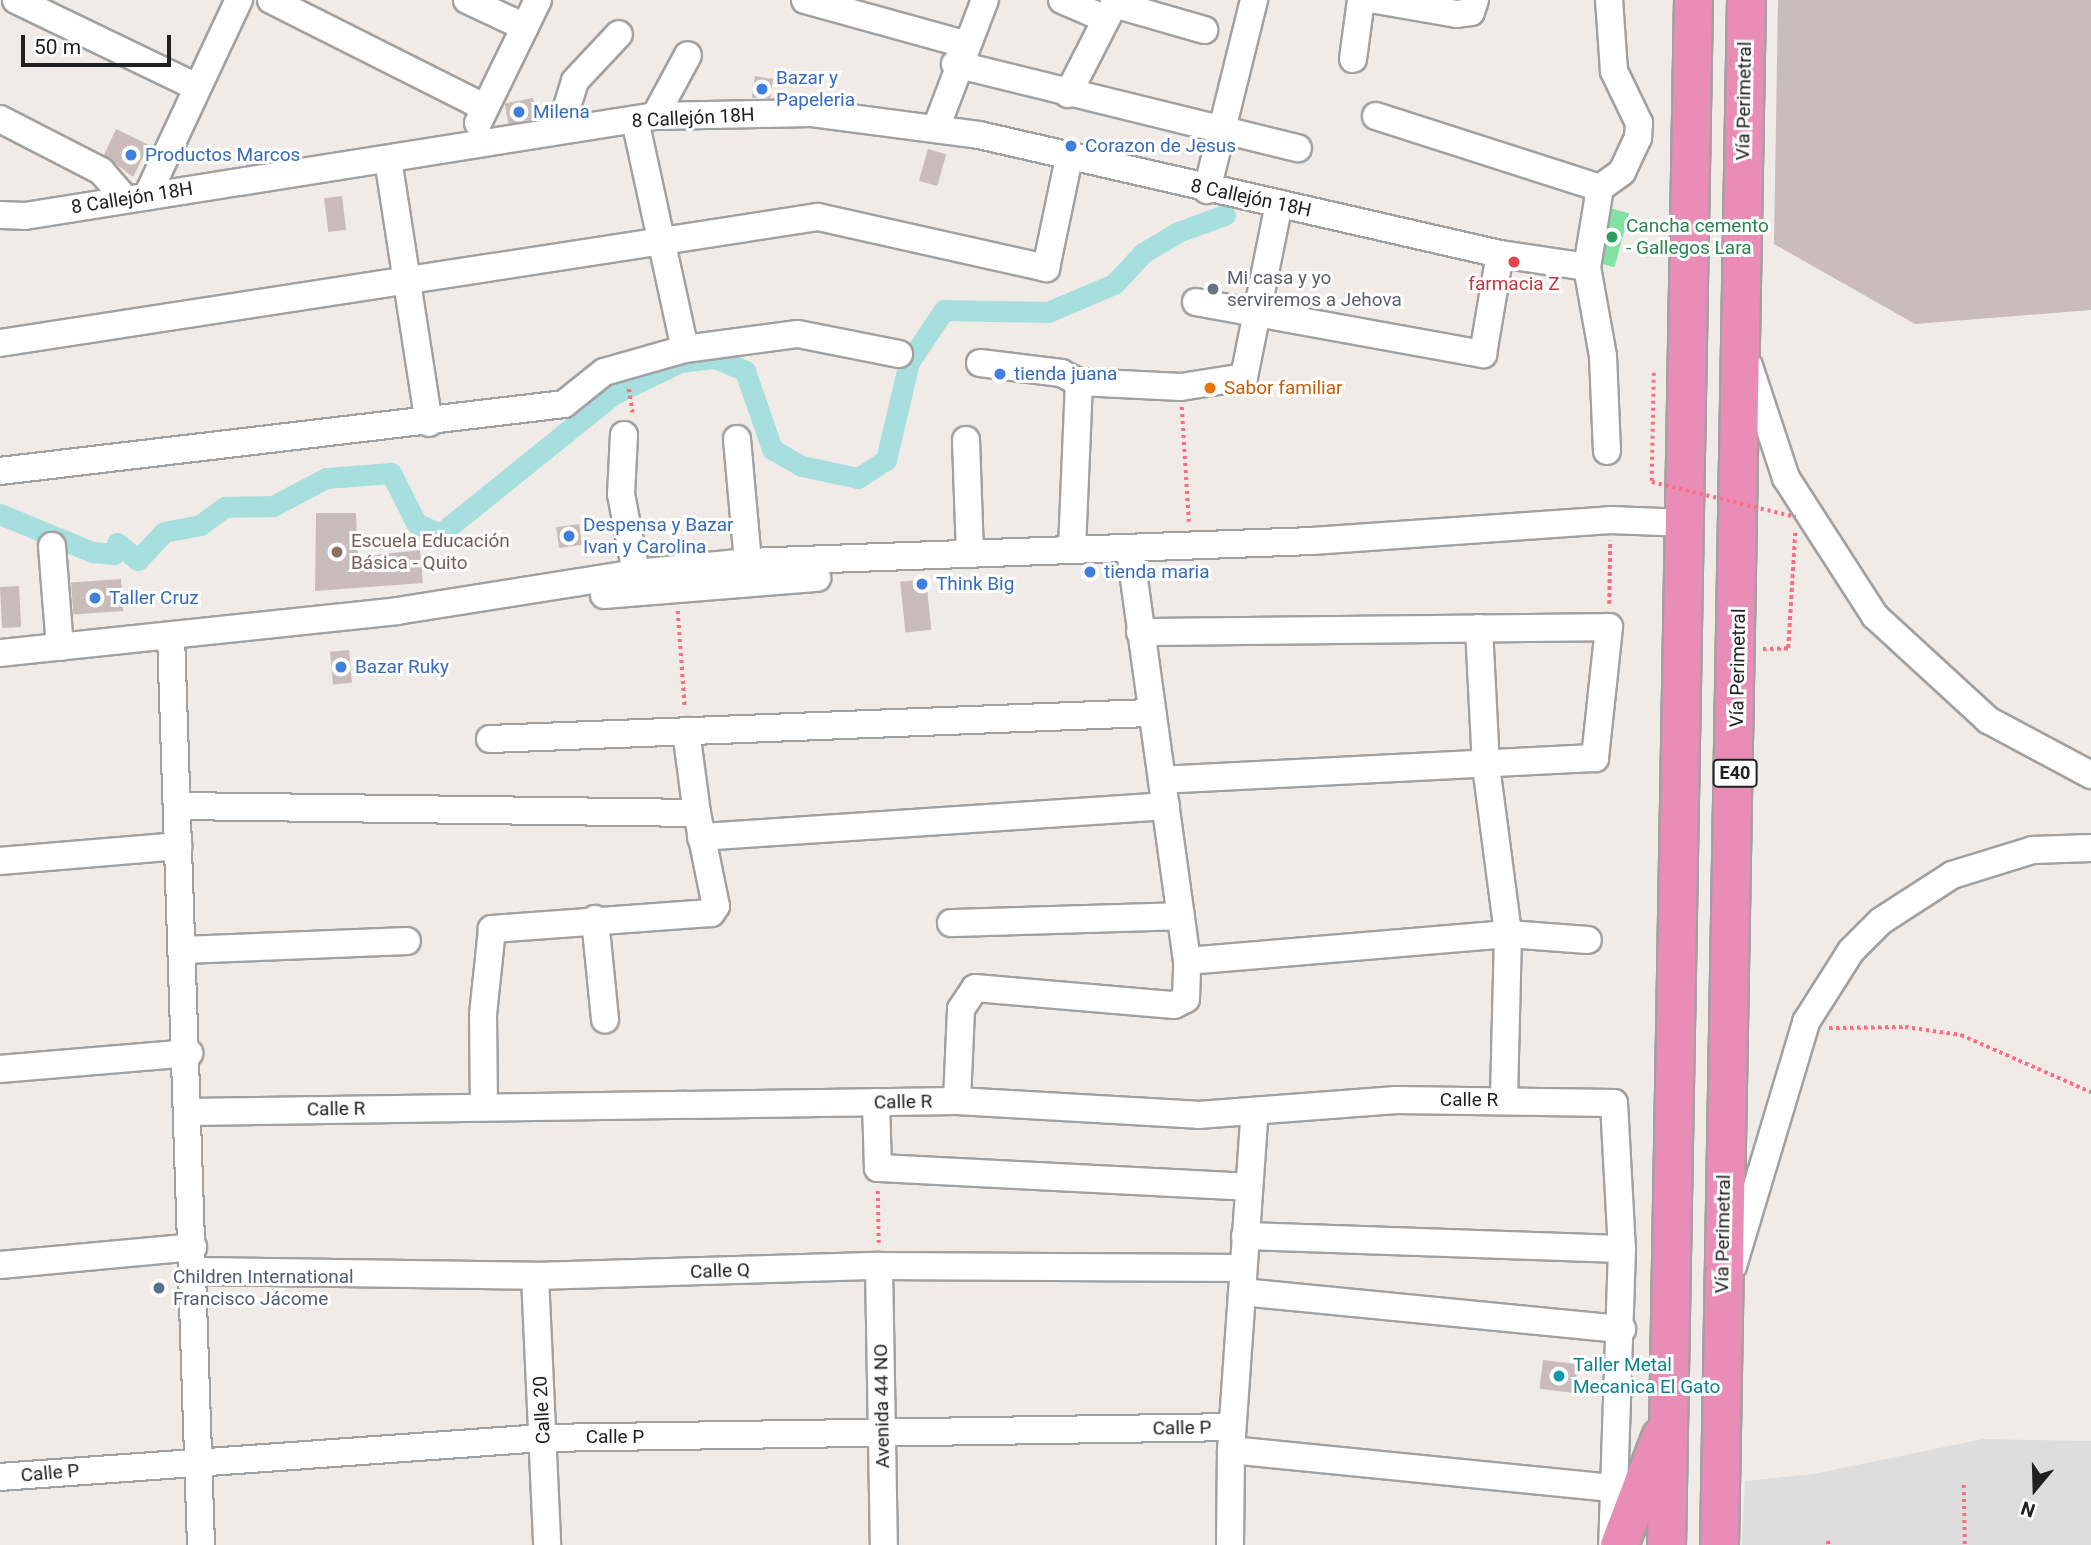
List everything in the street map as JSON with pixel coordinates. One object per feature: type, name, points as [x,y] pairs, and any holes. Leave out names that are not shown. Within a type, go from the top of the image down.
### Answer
[{"type":"highway","points":[[1666,1545],[1687,523],[1693,0]]},
{"type":"highway","name":"Vía Perimetral","points":[[1718,1545],[1746,0]]},
{"type":"highway","points":[[1619,1545],[1669,1417]]},
{"type":"street","points":[[16,0],[197,87]]},
{"type":"street","points":[[0,119],[101,171],[136,197],[197,87],[239,0]]},
{"type":"street","points":[[271,0],[484,107]]},
{"type":"street","points":[[467,0],[525,27]]},
{"type":"street","points":[[472,141],[484,107],[538,0]]},
{"type":"street","points":[[804,0],[848,4],[960,54],[1068,94],[1298,148]]},
{"type":"street","points":[[936,128],[960,54],[985,0]]},
{"type":"street","points":[[1062,0],[1112,8],[1203,30]]},
{"type":"street","points":[[1207,190],[1254,0]]},
{"type":"street","points":[[1353,59],[1361,0]]},
{"type":"street","points":[[1376,0],[1457,14],[1471,12],[1475,0]]},
{"type":"street","points":[[1607,451],[1603,356],[1587,267],[1600,188],[1622,173],[1638,138],[1639,122],[1614,71],[1609,0]]},
{"type":"street","points":[[1068,94],[1112,8]]},
{"type":"street","points":[[560,129],[575,81],[620,34]]},
{"type":"street","points":[[685,349],[657,239],[645,118],[688,55]]},
{"type":"street","name":"8 Callejón 18H","points":[[0,215],[388,159],[472,141],[645,118],[812,113],[936,128],[1500,254],[1587,267]]},
{"type":"street","points":[[1376,116],[1600,188]]},
{"type":"street","points":[[0,343],[657,239],[818,217],[1046,268],[1069,158]]},
{"type":"street","points":[[388,159],[410,279],[429,423]]},
{"type":"street","points":[[980,363],[1060,373],[1079,382],[1181,387],[1244,377],[1254,315],[1279,203]]},
{"type":"street","points":[[1196,302],[1254,315],[1483,354],[1500,254]]},
{"type":"street","points":[[1741,298],[1762,421],[1786,478],[1875,616],[1919,663],[1988,720],[2085,772]]},
{"type":"street","points":[[0,471],[429,423],[564,404],[604,372],[685,349],[798,334],[899,354]]},
{"type":"street","points":[[1072,549],[1079,382]]},
{"type":"street","points":[[624,435],[621,494],[636,573]]},
{"type":"street","points":[[737,439],[748,562]]},
{"type":"street","points":[[966,440],[970,554]]},
{"type":"street","points":[[397,611],[426,615],[970,554],[1312,541],[1610,520],[1687,523]]},
{"type":"street","points":[[0,653],[397,611],[636,573],[748,562],[856,568],[1131,560],[1297,550],[1312,541]]},
{"type":"street","points":[[52,547],[60,647]]},
{"type":"street","points":[[957,1101],[961,1009],[975,988],[1174,1005],[1186,999],[1187,961],[1150,713],[1131,560]]},
{"type":"street","points":[[177,806],[699,825],[1164,793],[1595,758],[1609,627],[1140,632]]},
{"type":"street","points":[[1479,628],[1486,766],[1508,934],[1504,1100]]},
{"type":"street","points":[[170,636],[189,1053],[201,1545]]},
{"type":"street","points":[[490,739],[1150,713]]},
{"type":"street","points":[[484,1105],[483,1014],[492,929],[595,919],[711,913],[716,906],[699,825],[686,731]]},
{"type":"street","points":[[0,861],[178,846]]},
{"type":"street","points":[[1721,1308],[1792,1062],[1826,985],[1851,951],[1898,908],[1952,874],[1991,860],[2083,847]]},
{"type":"street","points":[[951,923],[1181,916]]},
{"type":"street","points":[[595,919],[605,1020]]},
{"type":"street","points":[[1187,961],[1508,934],[1588,940]]},
{"type":"street","points":[[184,950],[407,941]]},
{"type":"street","points":[[0,1069],[189,1053]]},
{"type":"street","name":"Calle R","points":[[190,1112],[484,1105],[957,1101],[1198,1115],[1504,1100],[1614,1103],[1622,1249]]},
{"type":"street","points":[[876,1102],[878,1168],[1249,1187]]},
{"type":"street","points":[[1230,1545],[1231,1438],[1255,1111]]},
{"type":"street","points":[[1245,1236],[1622,1249],[1622,1329],[1612,1545]]},
{"type":"street","name":"Calle Q","points":[[0,1265],[195,1259],[535,1276],[879,1266],[1242,1280],[1622,1329]]},
{"type":"street","name":"Avenida 44 NO","points":[[879,1266],[884,1545]]},
{"type":"street","name":"Calle 20","points":[[535,1276],[547,1545]]},
{"type":"street","name":"Calle P","points":[[0,1477],[200,1459],[543,1438],[882,1435],[1231,1438],[1614,1488]]},
{"type":"path","points":[[1654,373],[1652,482],[1796,517],[1788,648]]},
{"type":"path","points":[[1181,387],[1191,545]]},
{"type":"path","points":[[1609,627],[1610,520]]},
{"type":"path","points":[[676,586],[686,731]]},
{"type":"path","points":[[1824,1029],[1905,1027],[1961,1035],[2091,1092]]},
{"type":"path","points":[[878,1168],[879,1266]]},
{"type":"path","points":[[1964,1485],[1965,1545]]},
{"type":"shaded area","points":[[1983,1439],[2091,1441],[2091,1545],[1742,1545],[1745,1481],[1813,1474]]},
{"type":"green space","name":"Cancha cemento - Gallegos Lara","points":[[1602,206],[1629,213],[1615,267],[1588,260]]},
{"type":"building","points":[[1778,0],[2091,0],[2091,310],[1915,324],[1774,244]]},
{"type":"building","name":"Bazar y Papeleria","points":[[755,76],[773,79],[770,98],[752,98]]},
{"type":"building","points":[[533,98],[537,119],[509,124],[505,104]]},
{"type":"building","points":[[116,129],[149,145],[133,177],[104,155]]},
{"type":"building","points":[[928,149],[946,154],[937,186],[919,181]]},
{"type":"building","points":[[342,196],[346,230],[328,232],[324,198]]},
{"type":"building","name":"Escuela Educación Básica - Quito","points":[[316,513],[356,513],[358,557],[420,550],[423,583],[315,591]]},
{"type":"building","name":"Despensa y Bazar Ivan y Carolina","points":[[579,524],[582,545],[559,548],[556,527]]},
{"type":"building","name":"Taller Cruz","points":[[121,579],[123,611],[73,614],[71,582]]},
{"type":"building","points":[[926,579],[931,630],[905,632],[900,582]]},
{"type":"building","points":[[19,586],[21,627],[2,628],[0,587]]},
{"type":"building","name":"Bazar Ruky","points":[[349,650],[352,683],[333,685],[330,652]]},
{"type":"building","name":"Taller Metal Mecanica El Gato","points":[[1543,1360],[1578,1364],[1574,1393],[1539,1389]]},
{"type":"waterway","points":[[0,514],[92,552],[114,554],[117,543],[138,560],[164,532],[200,525],[225,507],[273,506],[326,478],[391,473],[416,523],[440,534],[612,395],[680,362],[715,358],[745,371],[772,449],[802,466],[858,478],[886,460],[909,362],[944,310],[1048,312],[1114,284],[1143,253],[1178,232],[1225,215]]},
{"type":"place","name":"Bazar y Papeleria","points":[[762,89]]},
{"type":"place","name":"Milena","points":[[519,112]]},
{"type":"place","name":"Corazon de Jesus","points":[[1071,146]]},
{"type":"place","name":"Productos Marcos","points":[[131,155]]},
{"type":"place","name":"Cancha cemento - Gallegos Lara","points":[[1612,237]]},
{"type":"place","name":"farmacia Z","points":[[1514,262]]},
{"type":"place","name":"Mi casa y yo serviremos a Jehova","points":[[1213,289]]},
{"type":"place","name":"tienda juana","points":[[1000,374]]},
{"type":"place","name":"Sabor familiar","points":[[1210,388]]},
{"type":"place","name":"Despensa y Bazar Ivan y Carolina","points":[[569,536]]},
{"type":"place","name":"Escuela Educación Básica - Quito","points":[[337,552]]},
{"type":"place","name":"tienda maria","points":[[1090,572]]},
{"type":"place","name":"Think Big","points":[[922,584]]},
{"type":"place","name":"Taller Cruz","points":[[95,598]]},
{"type":"place","name":"Bazar Ruky","points":[[341,667]]},
{"type":"place","name":"Children International Francisco Jácome","points":[[159,1288]]},
{"type":"place","name":"Taller Metal Mecanica El Gato","points":[[1559,1376]]}]
